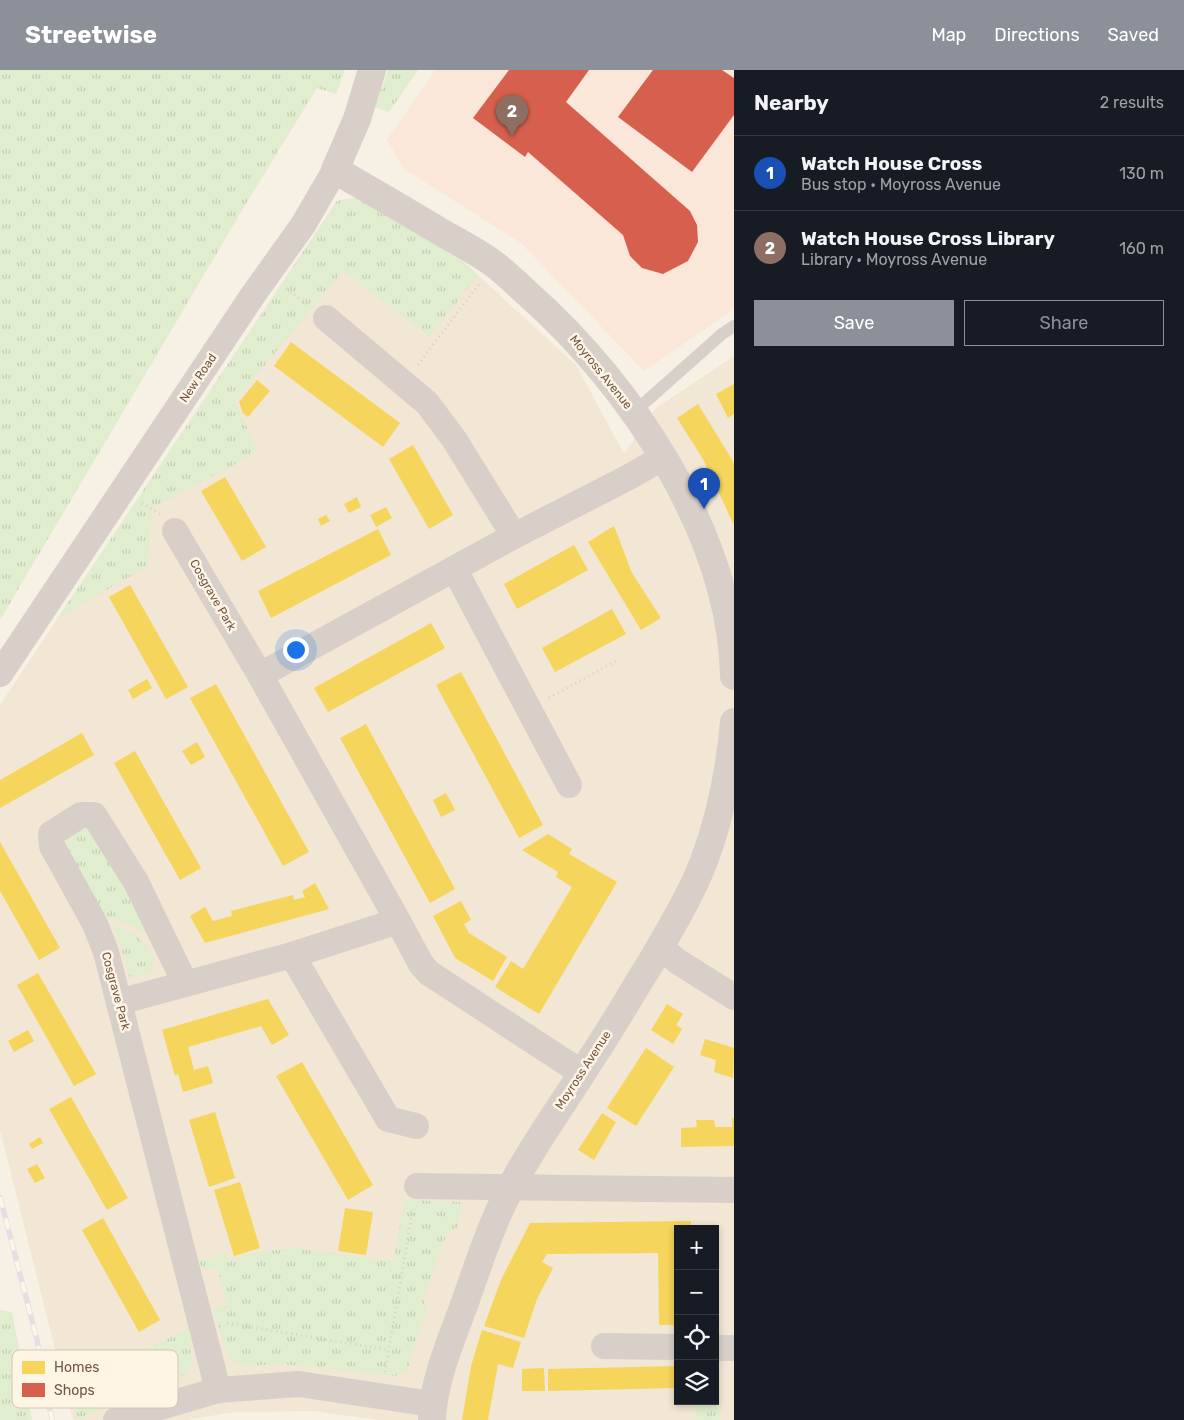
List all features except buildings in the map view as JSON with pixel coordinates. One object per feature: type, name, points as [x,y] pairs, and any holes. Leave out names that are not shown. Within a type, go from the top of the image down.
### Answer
[{"type":"street","name":"New Road","points":[[0,674],[267,275],[303,225],[335,170],[357,119],[372,70]]},
{"type":"street","name":"Moyross Avenue","points":[[335,170],[494,264],[560,322],[599,365],[634,413],[662,458],[706,543],[722,599],[734,657],[734,676]]},
{"type":"street","points":[[326,318],[427,403],[440,419],[514,536]]},
{"type":"street","points":[[260,675],[514,536],[662,458]]},
{"type":"street","name":"Cosgrave Park","points":[[175,530],[260,675],[429,974],[582,1073]]},
{"type":"street","points":[[454,570],[569,785]]},
{"type":"street","name":"Moyross Avenue","points":[[432,1412],[451,1341],[473,1279],[510,1188],[540,1135],[582,1073],[660,947],[687,898],[704,861],[724,786],[731,752],[734,722]]},
{"type":"street","name":"Cosgrave Park","points":[[186,983],[136,882],[94,815],[81,815],[51,834],[52,846],[95,924],[106,952],[218,1390]]},
{"type":"street","points":[[119,1002],[292,955],[398,921]]},
{"type":"street","points":[[660,947],[677,961],[734,997]]},
{"type":"street","points":[[292,955],[388,1118],[416,1126]]},
{"type":"street","points":[[417,1186],[734,1190]]},
{"type":"street","points":[[604,1346],[674,1347]]},
{"type":"street","points":[[719,1348],[734,1348]]},
{"type":"street","points":[[178,1402],[218,1390],[299,1384],[380,1396],[432,1412]]},
{"type":"street","points":[[116,1420],[157,1408]]},
{"type":"lane","points":[[634,413],[722,334],[734,326]]},
{"type":"path","points":[[404,384],[494,264]]},
{"type":"path","points":[[267,275],[326,318]]},
{"type":"path","points":[[123,490],[165,517],[175,530]]},
{"type":"path","points":[[528,710],[616,661]]},
{"type":"path","points":[[380,1396],[417,1186]]},
{"type":"path","points":[[201,1320],[256,1327],[389,1350]]},
{"type":"shaded area","points":[[435,70],[734,70],[734,309],[644,371],[521,243],[404,169],[387,140]]},
{"type":"shaded area","points":[[337,201],[446,246],[576,365],[624,454],[656,408],[734,356],[734,1420],[378,1420],[314,1411],[234,1412],[187,1420],[73,1420],[70,1408],[178,1408],[178,1350],[55,1350],[0,1130],[0,705]]},
{"type":"green space","points":[[0,70],[345,70],[336,94],[317,88],[250,197],[0,620]]},
{"type":"green space","points":[[388,70],[418,70],[389,112],[375,107]]},
{"type":"green space","points":[[363,196],[446,246],[478,275],[430,337],[343,271],[235,401],[258,452],[152,508],[148,566],[57,619],[337,201]]},
{"type":"green space","points":[[91,828],[155,941],[131,925],[119,920],[104,918],[64,843],[78,831]]},
{"type":"green space","points":[[114,924],[132,934],[147,946],[154,958],[150,972],[130,978]]},
{"type":"green space","points":[[405,1200],[463,1202],[457,1227],[444,1240],[423,1300],[427,1307],[407,1371],[395,1376],[283,1364],[243,1366],[228,1357],[213,1309],[227,1305],[217,1267],[202,1269],[199,1261],[226,1253],[229,1260],[252,1253],[292,1248],[393,1261]]},
{"type":"green space","points":[[0,1310],[12,1312],[19,1350],[12,1350],[12,1408],[30,1408],[32,1420],[0,1420]]},
{"type":"green space","points":[[191,1327],[192,1363],[181,1378],[178,1379],[178,1350],[145,1350]]},
{"type":"green space","points":[[719,1371],[721,1373],[721,1420],[695,1420],[695,1405],[719,1405]]},
{"type":"green space","points":[[75,1408],[105,1408],[74,1420]]},
{"type":"railway","points":[[0,1197],[39,1350]]},
{"type":"railway","points":[[50,1408],[52,1420]]},
{"type":"place","name":"Watch House Cross Library","points":[[512,136]]},
{"type":"place","name":"Watch House Cross","points":[[704,509]]}]
